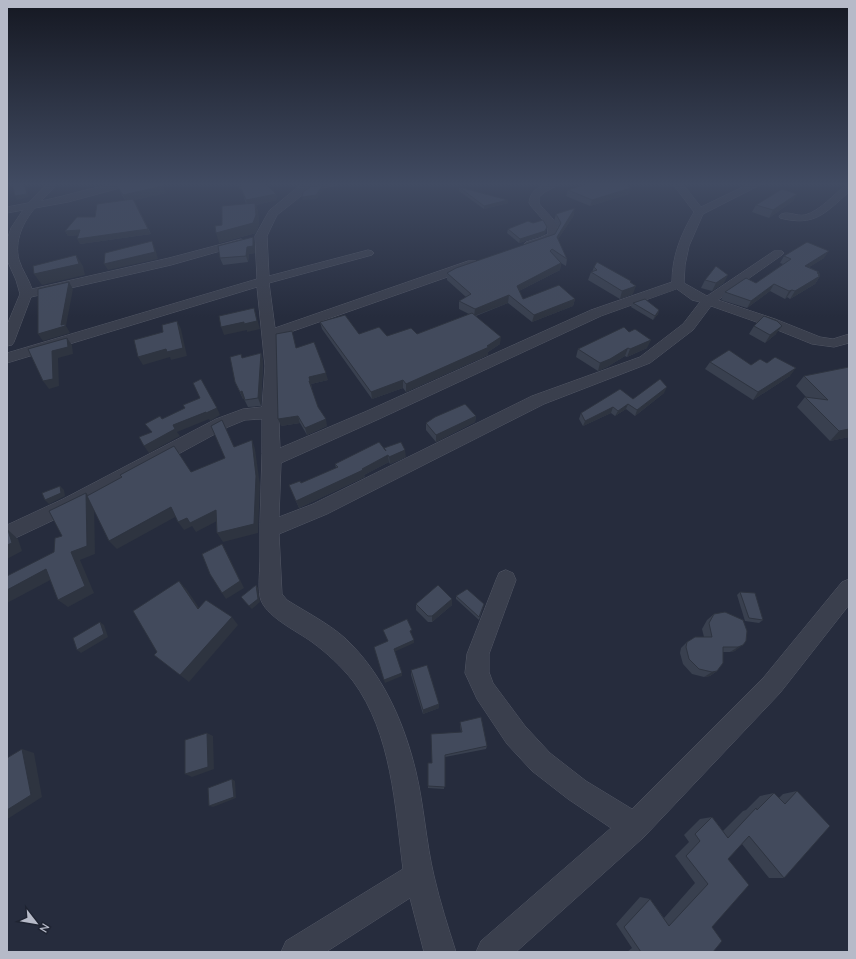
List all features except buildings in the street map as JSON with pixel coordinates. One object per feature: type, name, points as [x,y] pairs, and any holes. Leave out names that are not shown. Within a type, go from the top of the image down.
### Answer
[{"type":"street","points":[[7,342],[26,294],[26,286],[10,251],[16,228]]},
{"type":"street","points":[[265,228],[261,236],[263,281],[272,372],[270,412],[272,459],[269,529],[271,597],[279,607],[344,653],[362,674],[384,712],[403,772],[419,876],[440,952]]},
{"type":"street","points":[[518,248],[549,238],[553,234],[553,228]]},
{"type":"street","points":[[678,284],[679,258],[690,228]]},
{"type":"street","points":[[26,294],[171,261],[261,236]]},
{"type":"street","points":[[7,358],[263,281],[368,253]]},
{"type":"street","points":[[269,529],[320,509],[538,400],[645,360],[688,327],[708,301],[778,253]]},
{"type":"street","points":[[269,335],[482,260]]},
{"type":"street","points":[[678,284],[697,297],[770,322],[817,341],[834,343],[848,340]]},
{"type":"street","points":[[272,459],[373,415],[596,313],[678,284]]},
{"type":"street","points":[[7,534],[70,504],[222,423],[243,415],[270,412]]},
{"type":"street","points":[[506,580],[478,654],[477,673],[485,691],[516,735],[541,762],[577,790],[634,827]]},
{"type":"street","points":[[492,952],[634,827],[772,685],[849,589]]},
{"type":"street","points":[[297,952],[419,876]]}]
